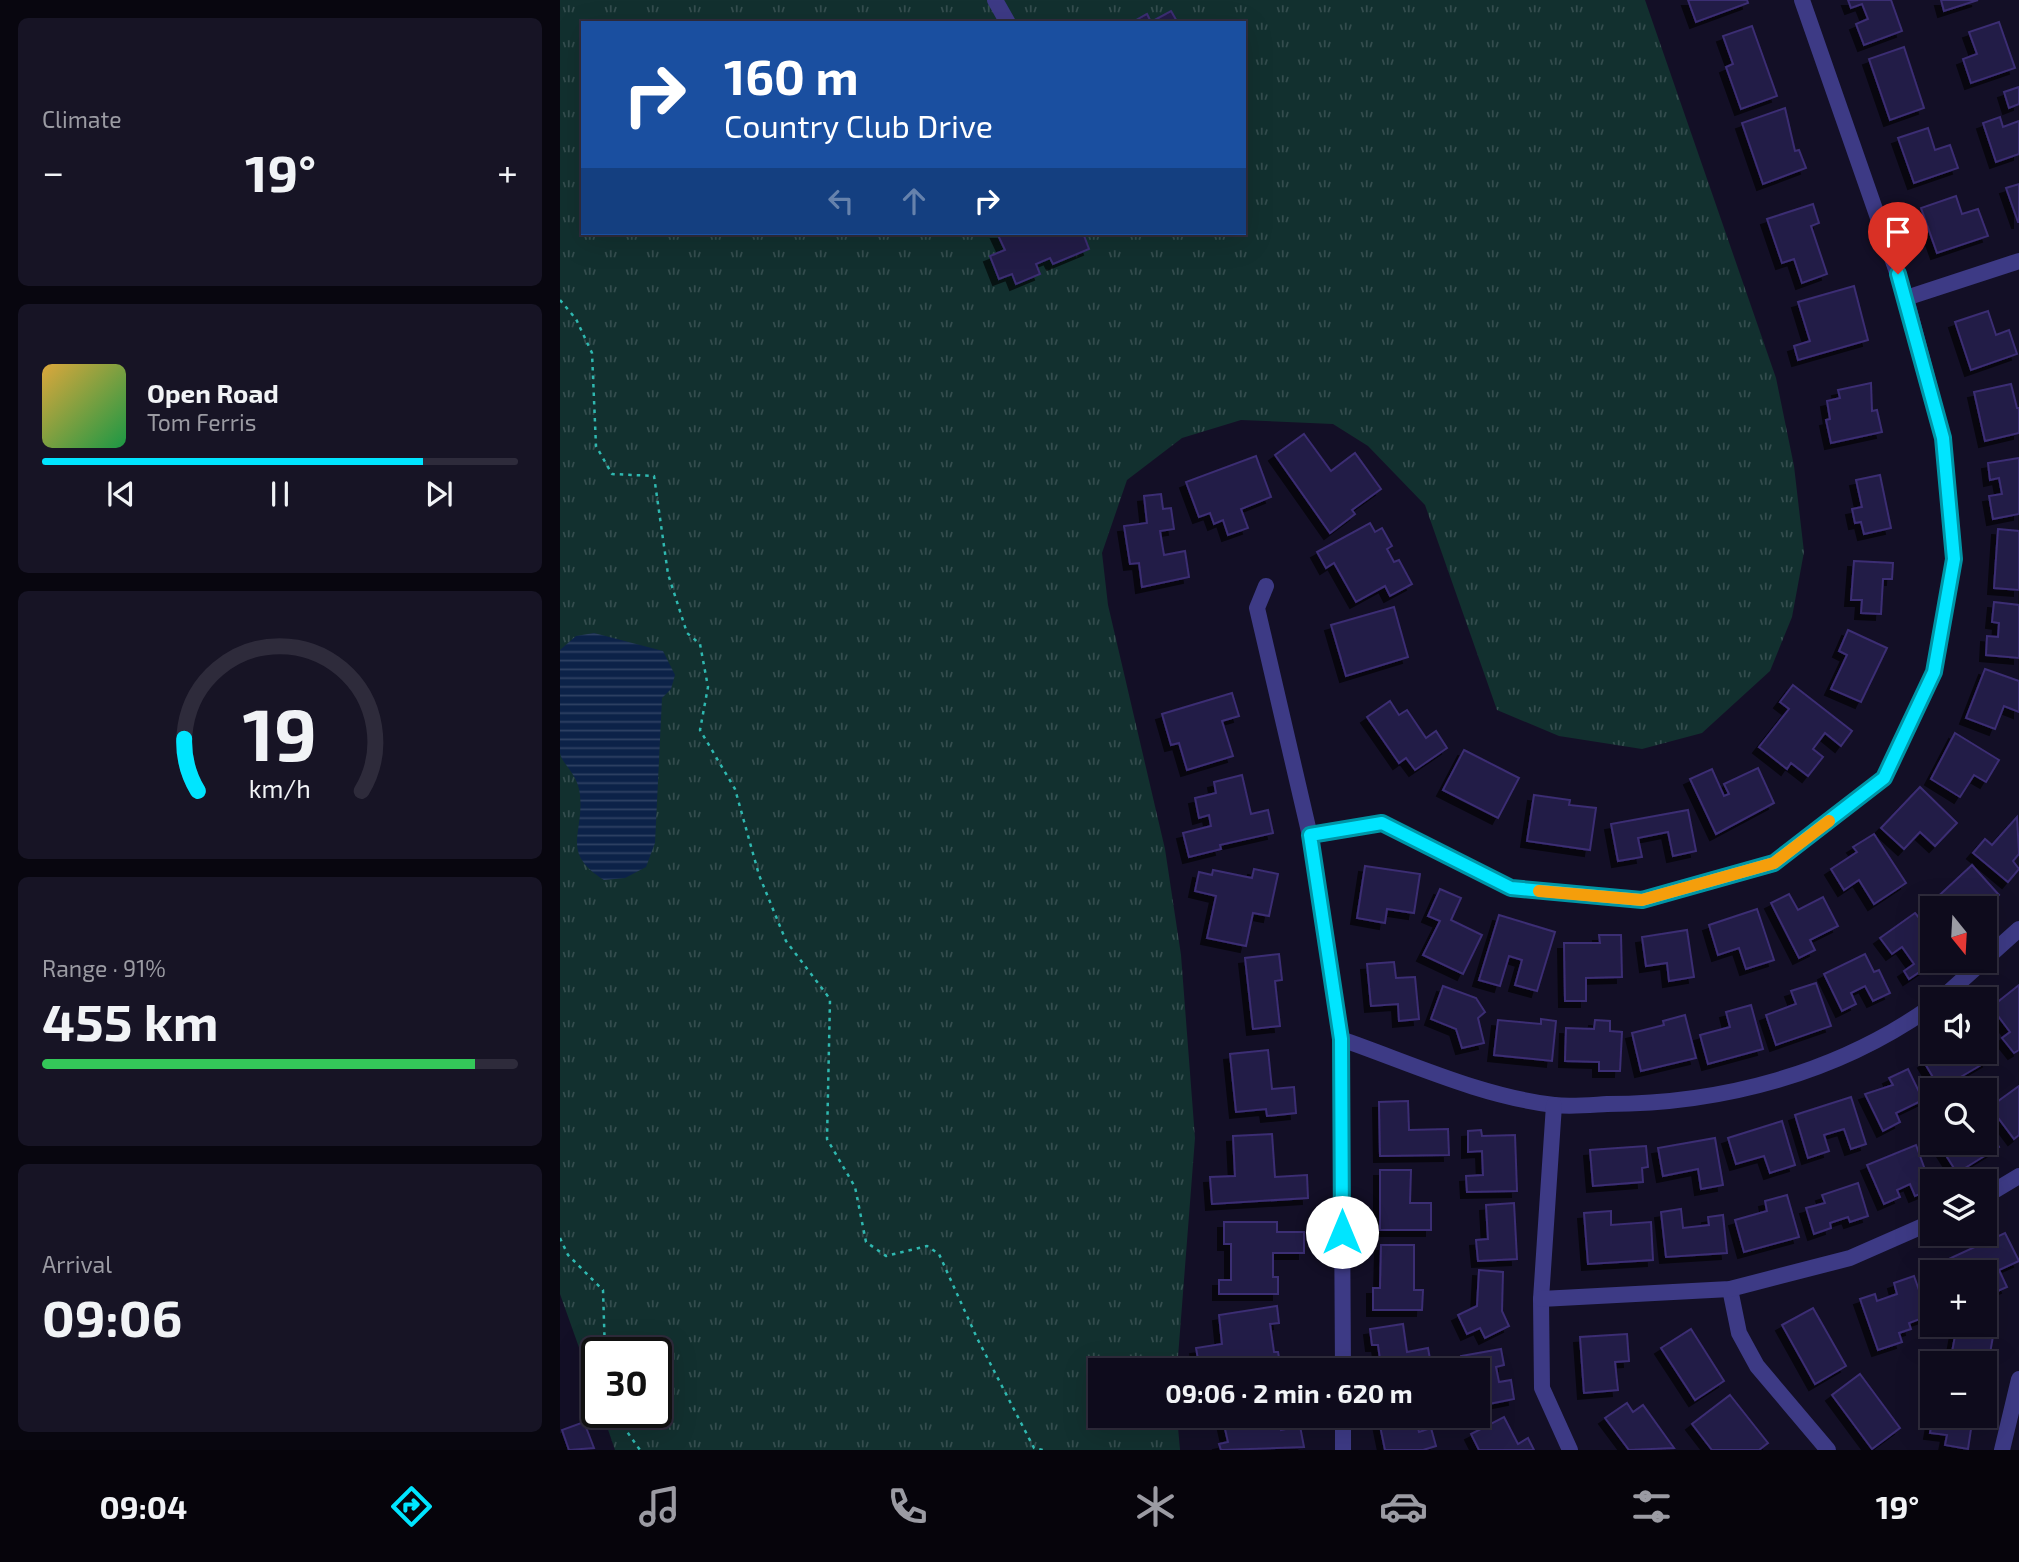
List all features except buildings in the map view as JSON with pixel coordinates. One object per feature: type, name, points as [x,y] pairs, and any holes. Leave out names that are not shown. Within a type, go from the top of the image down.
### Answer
[{"type":"street","points":[[995,0],[1007,21]]},
{"type":"street","points":[[1310,835],[1382,823],[1511,888],[1642,900],[1774,863],[1884,778],[1934,672],[1954,559],[1943,438],[1906,298],[1802,0]]},
{"type":"street","points":[[1906,298],[2019,261]]},
{"type":"street","points":[[1266,586],[1257,608],[1310,835],[1341,1039],[1343,1358]]},
{"type":"street","points":[[1954,987],[2019,929]]},
{"type":"street","points":[[1341,1039],[1467,1085],[1554,1105],[1639,1104],[1735,1093],[1810,1069],[1892,1034],[1920,1014]]},
{"type":"street","points":[[1554,1105],[1541,1299],[1542,1388],[1570,1450]]},
{"type":"street","points":[[1997,1189],[2019,1176]]},
{"type":"street","points":[[1541,1299],[1730,1289],[1850,1258],[1920,1227]]},
{"type":"street","points":[[1730,1289],[1739,1332],[1758,1366],[1828,1450]]},
{"type":"street","points":[[2002,1450],[2019,1379]]},
{"type":"street","points":[[1343,1428],[1343,1450]]},
{"type":"path","points":[[560,300],[576,319],[592,353],[596,446],[612,474],[654,476],[668,574],[687,633],[700,644],[708,687],[700,730],[735,789],[760,875],[786,941],[830,999],[827,1139],[855,1187],[866,1242],[886,1256],[927,1246],[939,1254],[977,1338],[1034,1448],[1043,1450]]},
{"type":"path","points":[[560,1238],[568,1255],[603,1290],[604,1337]]},
{"type":"path","points":[[624,1428],[640,1450]]},
{"type":"green space","points":[[560,0],[1645,0],[1776,378],[1794,466],[1804,552],[1792,617],[1770,671],[1702,733],[1642,749],[1559,736],[1497,710],[1425,505],[1368,446],[1333,424],[1241,420],[1182,438],[1127,480],[1102,553],[1108,605],[1165,849],[1181,955],[1195,1138],[1178,1358],[1088,1358],[1088,1428],[1178,1428],[1180,1450],[615,1450],[607,1428],[672,1428],[672,1337],[581,1337],[581,1353],[560,1294]]},
{"type":"water","points":[[594,633],[663,651],[675,675],[671,689],[662,698],[655,843],[646,867],[625,878],[604,880],[590,870],[578,851],[579,787],[560,753],[560,650],[576,636]]},
{"type":"slow traffic","points":[[1539,891],[1642,900],[1774,863],[1829,821]]},
{"type":"route","points":[[1342,1232],[1341,1039],[1310,835],[1382,823],[1511,888],[1642,900],[1774,863],[1884,778],[1934,672],[1954,559],[1943,438],[1898,274]]}]
